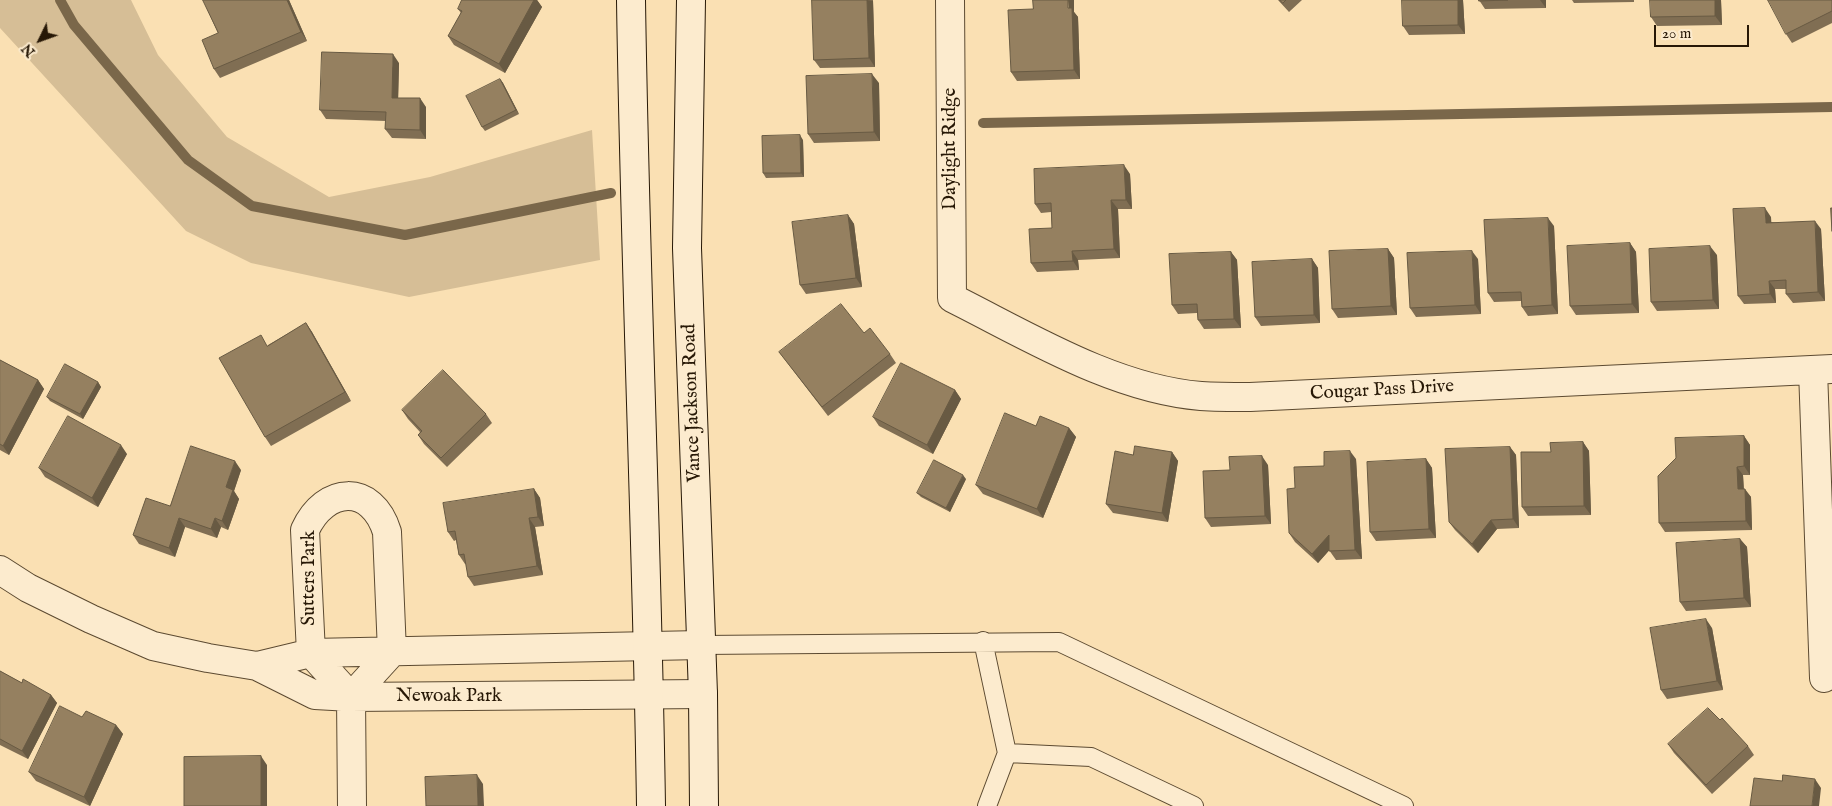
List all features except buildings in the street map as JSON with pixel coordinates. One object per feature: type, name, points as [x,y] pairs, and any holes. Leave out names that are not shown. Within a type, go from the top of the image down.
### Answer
[{"type":"street","points":[[631,0],[635,259],[648,646],[651,806]]},
{"type":"street","name":"Vance Jackson Road","points":[[691,0],[687,248],[703,694],[704,806]]},
{"type":"street","name":"Daylight Ridge","points":[[950,0],[952,298]]},
{"type":"street","name":"Cougar Pass Drive","points":[[952,298],[1066,355],[1114,375],[1152,386],[1200,396],[1250,397],[1822,369]]},
{"type":"street","points":[[1822,369],[1824,678]]},
{"type":"street","name":"Sutters Park","points":[[351,697],[311,653],[306,530],[312,516],[328,500],[350,496],[370,503],[382,517],[387,532],[392,652]]},
{"type":"street","name":"Newoak Park","points":[[0,570],[28,588],[153,646],[257,666],[315,695],[351,697],[649,696],[703,694]]},
{"type":"street","name":"Newoak Park","points":[[257,666],[311,653],[701,645]]},
{"type":"street","points":[[352,806],[351,697],[392,652]]},
{"type":"lane","points":[[983,641],[1007,753],[987,806]]},
{"type":"lane","points":[[701,645],[983,641],[1059,642],[1404,806]]},
{"type":"lane","points":[[1007,753],[1091,757],[1194,806]]},
{"type":"shaded area","points":[[0,0],[131,0],[158,55],[227,137],[329,197],[430,177],[592,130],[600,260],[409,297],[251,263],[186,231],[0,28]]},
{"type":"waterway","points":[[60,0],[74,25],[188,160],[252,206],[405,235],[611,193]]},
{"type":"waterway","points":[[983,123],[1832,107]]}]
